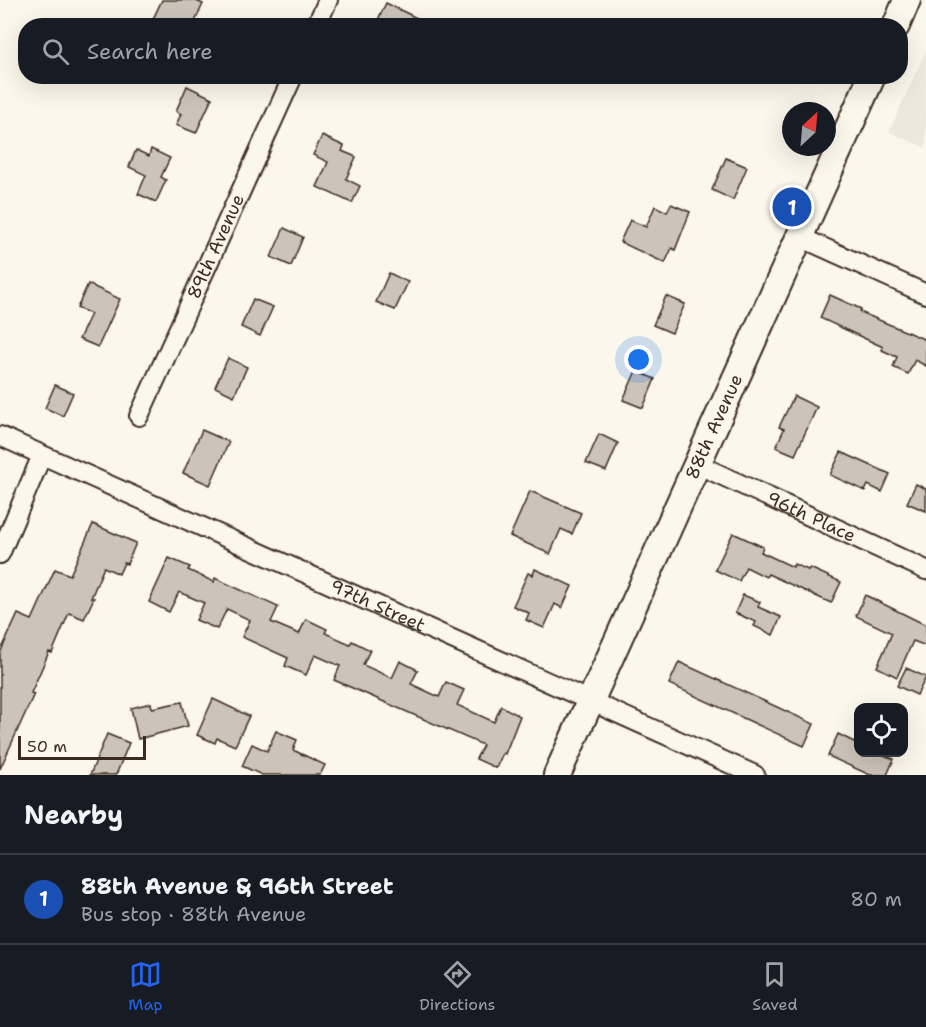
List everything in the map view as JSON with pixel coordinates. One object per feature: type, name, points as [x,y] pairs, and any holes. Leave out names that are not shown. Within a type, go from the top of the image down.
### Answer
[{"type":"street","points":[[320,18],[328,0]]},
{"type":"street","points":[[899,18],[907,0]]},
{"type":"street","name":"89th Avenue","points":[[139,416],[289,84]]},
{"type":"street","name":"88th Avenue","points":[[557,775],[868,84]]},
{"type":"street","points":[[800,237],[926,294]]},
{"type":"street","name":"97th Street","points":[[0,436],[755,775]]},
{"type":"street","points":[[0,554],[42,455]]},
{"type":"street","name":"96th Place","points":[[697,464],[926,570]]},
{"type":"shaded area","points":[[926,50],[926,148],[889,132]]},
{"type":"building","points":[[162,0],[194,0],[203,4],[197,18],[153,18]]},
{"type":"building","points":[[386,3],[417,18],[379,18]]},
{"type":"building","points":[[187,86],[212,98],[196,133],[176,125],[181,114],[176,111]]},
{"type":"building","points":[[322,136],[344,146],[342,151],[356,157],[346,179],[360,186],[352,203],[317,187],[328,162],[313,155]]},
{"type":"building","points":[[151,149],[170,158],[161,177],[166,180],[156,202],[138,194],[146,175],[129,167],[136,150],[149,156]]},
{"type":"building","points":[[726,158],[747,167],[733,200],[712,190]]},
{"type":"building","points":[[671,204],[690,212],[675,250],[672,248],[665,263],[620,242],[630,220],[646,227],[655,206],[667,212]]},
{"type":"building","points":[[284,228],[303,237],[291,266],[271,257]]},
{"type":"building","points":[[389,273],[408,282],[395,310],[376,302]]},
{"type":"building","points":[[88,284],[120,299],[98,347],[79,339],[91,314],[77,308]]},
{"type":"building","points":[[830,295],[861,309],[860,312],[926,340],[926,366],[915,360],[908,374],[893,367],[897,357],[882,350],[883,347],[820,318]]},
{"type":"building","points":[[666,296],[685,304],[672,333],[653,325]]},
{"type":"building","points":[[253,299],[273,307],[260,336],[241,327]]},
{"type":"building","points":[[228,358],[247,367],[234,396],[215,387]]},
{"type":"building","points":[[636,371],[655,379],[643,408],[623,400]]},
{"type":"building","points":[[55,385],[73,393],[63,416],[45,408]]},
{"type":"building","points":[[794,396],[817,407],[795,455],[776,447],[784,429],[779,427]]},
{"type":"building","points":[[202,430],[229,442],[210,485],[183,473]]},
{"type":"building","points":[[599,434],[618,443],[606,471],[586,463]]},
{"type":"building","points":[[841,452],[890,474],[882,492],[868,485],[865,491],[830,475]]},
{"type":"building","points":[[916,484],[926,489],[926,511],[907,503]]},
{"type":"building","points":[[530,491],[581,513],[572,534],[561,529],[550,554],[510,536]]},
{"type":"building","points":[[93,524],[136,543],[127,564],[124,563],[119,574],[104,567],[84,619],[69,613],[52,653],[49,652],[31,693],[34,694],[0,769],[0,653],[18,614],[32,620],[55,569],[70,575]]},
{"type":"building","points":[[733,533],[763,547],[761,552],[793,567],[794,564],[808,570],[810,568],[841,582],[831,603],[768,574],[766,577],[746,567],[739,581],[715,570]]},
{"type":"building","points":[[169,558],[190,567],[188,570],[214,582],[215,578],[278,607],[271,622],[299,634],[306,619],[327,629],[325,633],[350,644],[352,641],[370,650],[363,665],[392,678],[400,661],[418,670],[411,684],[439,697],[446,682],[464,690],[457,705],[494,722],[501,706],[520,716],[505,754],[503,753],[496,768],[476,759],[483,745],[334,680],[340,666],[315,655],[306,675],[285,666],[288,658],[242,637],[250,620],[227,609],[217,629],[196,620],[204,603],[179,592],[169,612],[149,602]]},
{"type":"building","points":[[535,569],[572,586],[562,608],[555,604],[544,628],[526,620],[529,613],[513,606],[528,573],[533,575]]},
{"type":"building","points":[[743,595],[760,602],[758,607],[781,617],[773,635],[754,626],[756,622],[735,613]]},
{"type":"building","points":[[865,595],[926,625],[926,646],[913,641],[897,677],[877,667],[892,633],[856,616]]},
{"type":"building","points":[[679,662],[814,724],[804,746],[669,684]]},
{"type":"building","points":[[906,668],[926,677],[917,695],[897,686]]},
{"type":"building","points":[[213,699],[249,716],[235,746],[217,738],[215,743],[197,735]]},
{"type":"building","points":[[182,702],[188,726],[138,739],[131,708],[151,703],[152,708]]},
{"type":"building","points":[[276,731],[297,740],[293,750],[325,765],[320,775],[262,775],[242,766],[252,744],[267,751]]},
{"type":"building","points":[[107,734],[129,743],[116,775],[90,775]]},
{"type":"building","points":[[838,734],[854,742],[854,757],[894,759],[887,775],[870,775],[828,756]]},
{"type":"place","name":"88th Avenue & 96th Street","points":[[792,207]]}]
